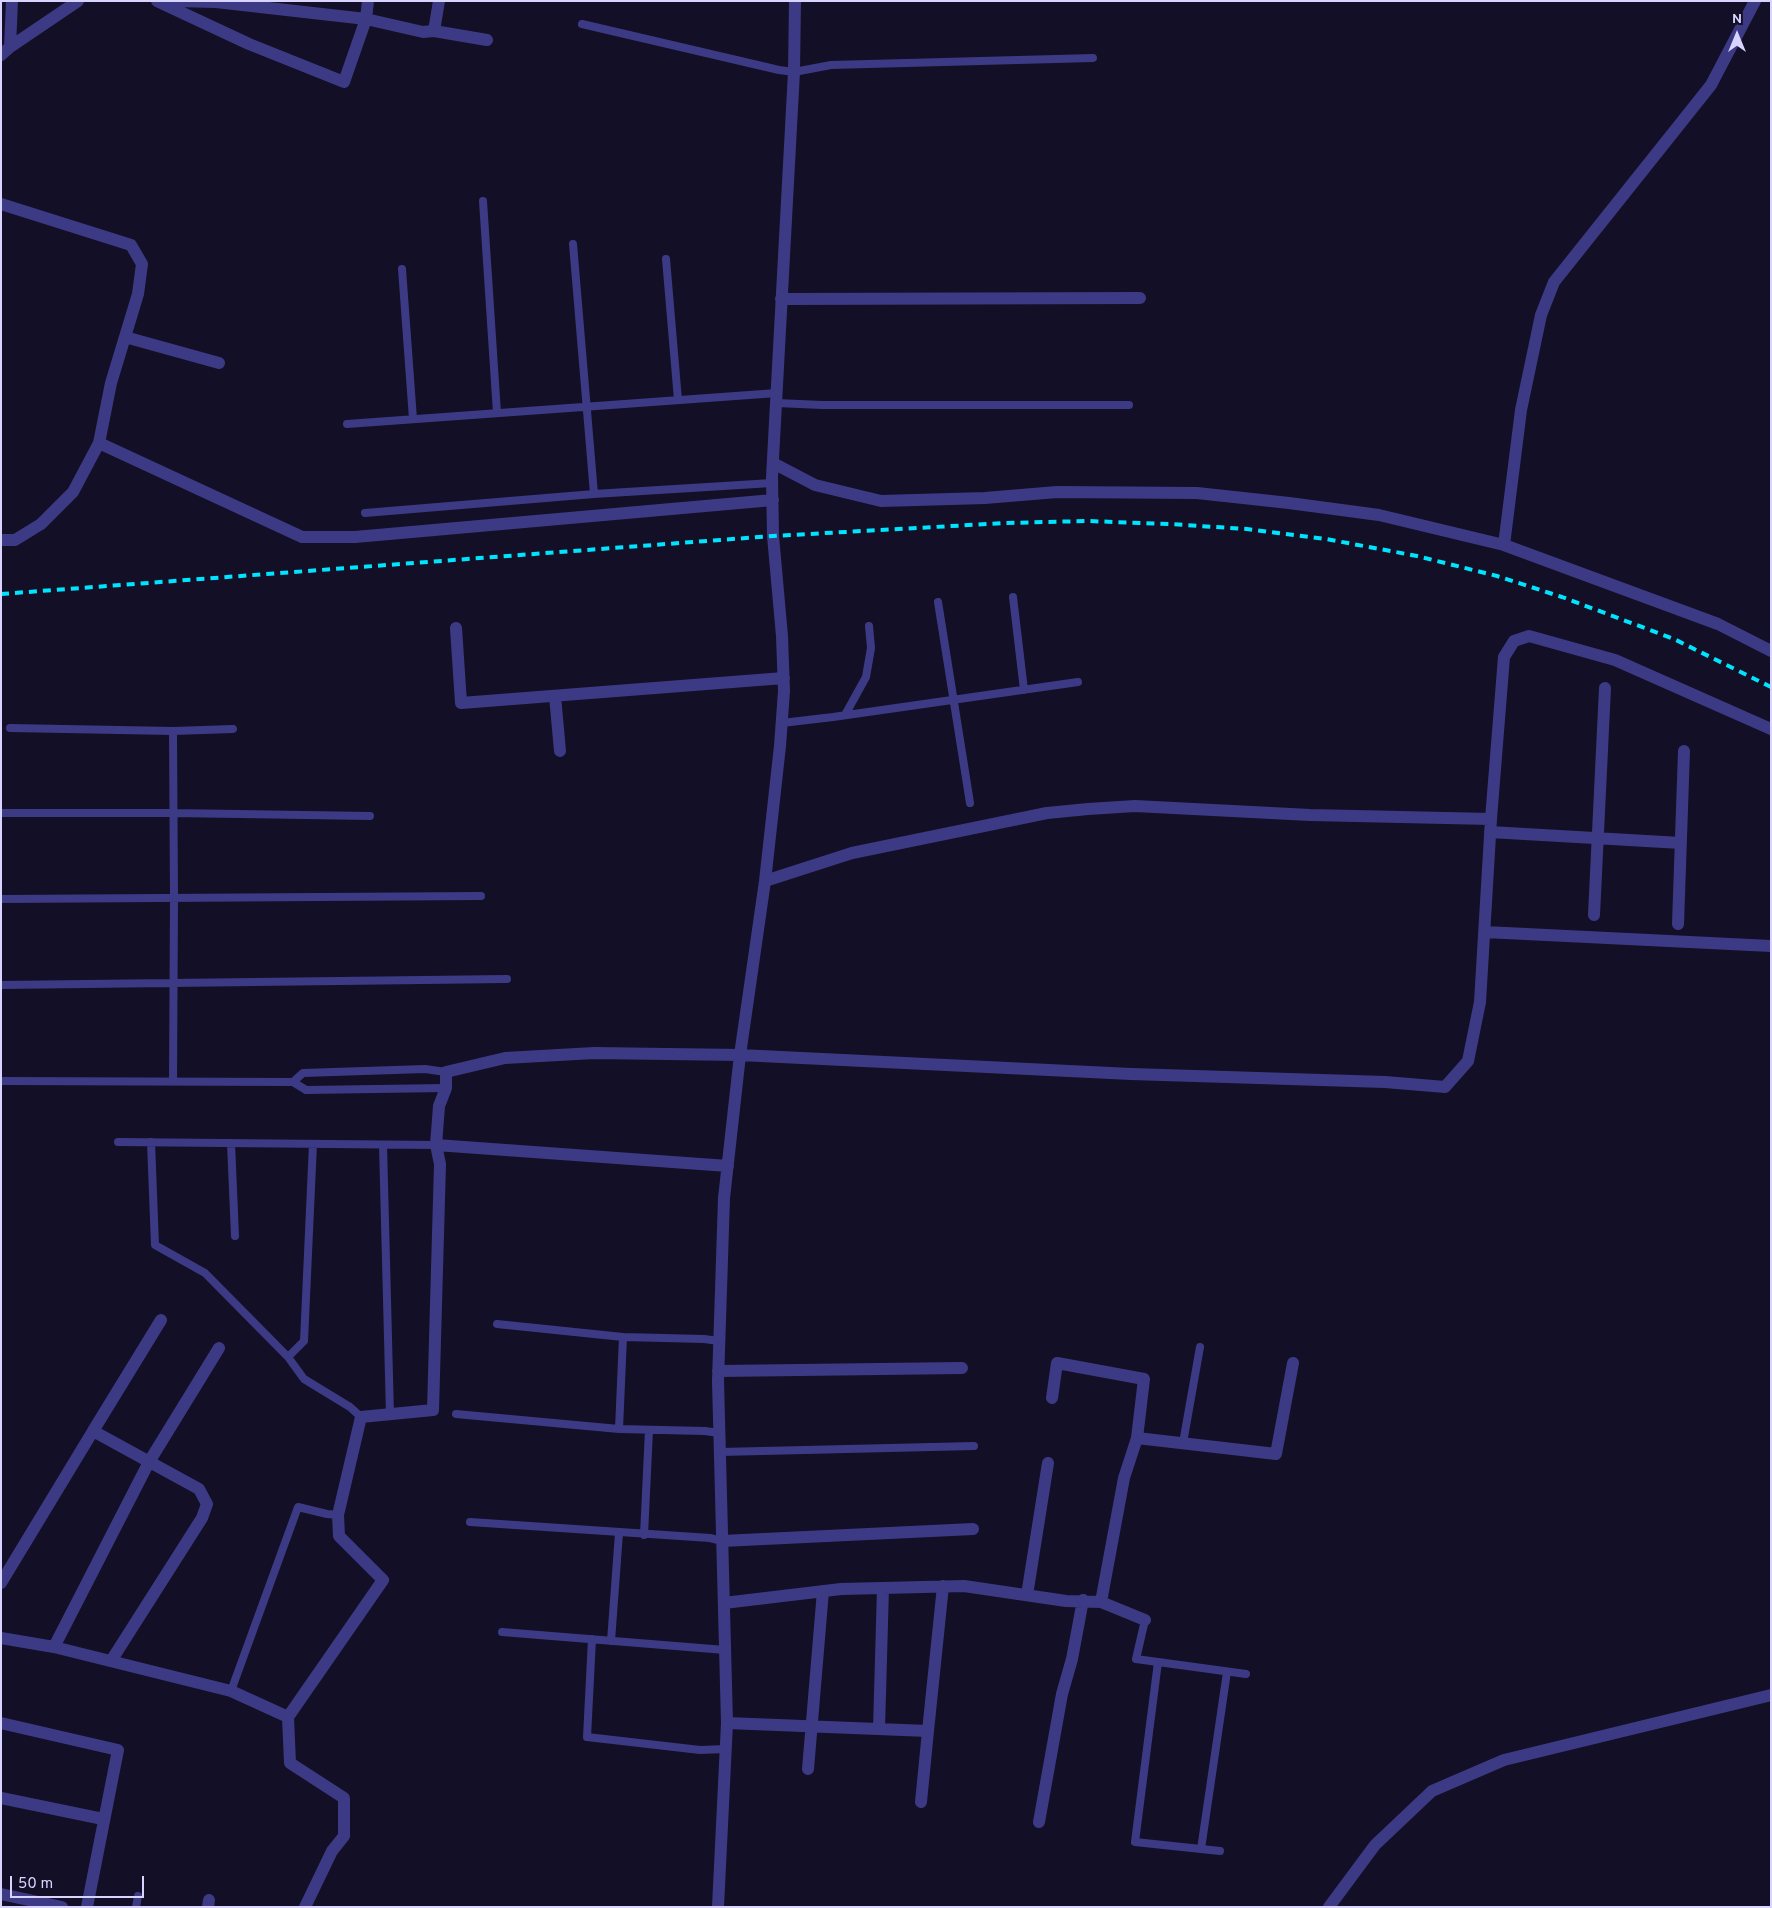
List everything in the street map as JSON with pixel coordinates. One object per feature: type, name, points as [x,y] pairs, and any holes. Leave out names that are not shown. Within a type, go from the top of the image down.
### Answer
[{"type":"street","points":[[6,51],[12,1]]},
{"type":"street","points":[[6,51],[78,1]]},
{"type":"street","points":[[157,1],[249,44],[344,82],[366,19],[368,1]]},
{"type":"street","points":[[176,1],[216,2],[366,19],[423,32],[434,31],[487,40]]},
{"type":"street","points":[[434,31],[439,1]]},
{"type":"street","points":[[718,1907],[727,1723],[718,1370],[724,1198],[740,1055],[765,881],[782,722],[784,678],[773,536],[772,483],[794,72],[795,1]]},
{"type":"street","points":[[1504,545],[1521,410],[1541,315],[1554,282],[1711,85],[1755,1]]},
{"type":"street","points":[[1,204],[131,245],[142,264],[138,294],[111,383],[99,443],[73,492],[41,524],[15,540],[1,540]]},
{"type":"street","points":[[781,299],[1140,298]]},
{"type":"street","points":[[125,337],[219,363]]},
{"type":"street","points":[[99,443],[302,536],[365,536],[773,500]]},
{"type":"street","points":[[773,463],[815,485],[881,501],[985,498],[1057,492],[1197,493],[1379,515],[1504,545],[1718,624],[1771,651]]},
{"type":"street","points":[[456,628],[461,703],[784,678]]},
{"type":"street","points":[[304,1907],[332,1851],[344,1836],[344,1798],[290,1764],[288,1717],[383,1580],[339,1536],[338,1515],[361,1417],[433,1410],[440,1164],[436,1145],[439,1106],[446,1088],[446,1072],[505,1058],[594,1054],[740,1055],[1121,1073],[1385,1082],[1445,1087],[1468,1061],[1480,1002],[1490,832],[1504,657],[1514,641],[1529,636],[1614,660],[1771,729]]},
{"type":"street","points":[[1594,915],[1605,688]]},
{"type":"street","points":[[555,696],[560,751]]},
{"type":"street","points":[[1678,924],[1684,751]]},
{"type":"street","points":[[765,881],[852,853],[1047,813],[1088,808],[1135,806],[1310,815],[1491,819]]},
{"type":"street","points":[[1490,832],[1681,843]]},
{"type":"street","points":[[1485,932],[1771,946]]},
{"type":"street","points":[[436,1145],[728,1166]]},
{"type":"street","points":[[1,1583],[161,1320]]},
{"type":"street","points":[[54,1647],[149,1462],[219,1348]]},
{"type":"street","points":[[1052,1398],[1057,1363],[1144,1378],[1137,1438],[1124,1478],[1102,1602]]},
{"type":"street","points":[[1137,1438],[1276,1454],[1293,1363]]},
{"type":"street","points":[[718,1370],[962,1368]]},
{"type":"street","points":[[93,1431],[199,1489],[207,1504],[202,1518],[111,1661]]},
{"type":"street","points":[[1027,1595],[1048,1463]]},
{"type":"street","points":[[722,1541],[973,1529]]},
{"type":"street","points":[[921,1802],[943,1586]]},
{"type":"street","points":[[724,1603],[841,1589],[964,1586],[1066,1601],[1102,1602],[1145,1620]]},
{"type":"street","points":[[879,1729],[883,1588]]},
{"type":"street","points":[[808,1769],[823,1591]]},
{"type":"street","points":[[1039,1822],[1062,1694],[1072,1659],[1083,1600]]},
{"type":"street","points":[[1,1638],[54,1647],[231,1691],[288,1717]]},
{"type":"street","points":[[1329,1907],[1375,1845],[1432,1791],[1504,1760],[1771,1695]]},
{"type":"street","points":[[727,1723],[928,1731]]},
{"type":"street","points":[[1,1724],[118,1750],[87,1907]]},
{"type":"street","points":[[1,1798],[103,1819]]},
{"type":"street","points":[[1,1894],[62,1907]]},
{"type":"lane","points":[[582,24],[794,72],[832,65],[1093,58]]},
{"type":"lane","points":[[483,201],[497,413]]},
{"type":"lane","points":[[573,244],[594,494]]},
{"type":"lane","points":[[666,259],[678,400]]},
{"type":"lane","points":[[402,269],[412,419]]},
{"type":"lane","points":[[347,424],[678,400],[777,398],[822,405],[1129,405]]},
{"type":"lane","points":[[365,513],[594,494],[772,483]]},
{"type":"lane","points":[[1013,597],[1024,690]]},
{"type":"lane","points":[[938,602],[970,803]]},
{"type":"lane","points":[[845,715],[866,677],[871,648],[869,626]]},
{"type":"lane","points":[[782,722],[1078,682]]},
{"type":"lane","points":[[10,728],[233,729]]},
{"type":"lane","points":[[172,730],[174,899],[172,1081]]},
{"type":"lane","points":[[1,813],[370,816]]},
{"type":"lane","points":[[1,899],[481,896]]},
{"type":"lane","points":[[1,985],[508,979]]},
{"type":"lane","points":[[293,1082],[303,1073],[425,1070],[446,1072]]},
{"type":"lane","points":[[1,1081],[293,1082],[306,1090],[446,1088]]},
{"type":"lane","points":[[118,1142],[436,1145]]},
{"type":"lane","points":[[151,1142],[154,1245],[205,1273],[288,1358],[304,1379],[350,1407],[361,1417]]},
{"type":"lane","points":[[232,1143],[235,1236]]},
{"type":"lane","points":[[288,1358],[304,1342],[313,1144]]},
{"type":"lane","points":[[383,1145],[390,1415]]},
{"type":"lane","points":[[497,1324],[623,1337],[704,1339],[719,1342]]},
{"type":"lane","points":[[619,1429],[623,1337]]},
{"type":"lane","points":[[1183,1443],[1200,1347]]},
{"type":"lane","points":[[456,1414],[619,1429],[719,1433]]},
{"type":"lane","points":[[644,1535],[649,1430]]},
{"type":"lane","points":[[720,1452],[974,1446]]},
{"type":"lane","points":[[231,1691],[298,1507],[338,1515]]},
{"type":"lane","points":[[470,1522],[710,1538],[722,1541]]},
{"type":"lane","points":[[611,1641],[619,1533]]},
{"type":"lane","points":[[1145,1620],[1136,1659],[1246,1674]]},
{"type":"lane","points":[[502,1632],[725,1650]]},
{"type":"lane","points":[[592,1640],[586,1737],[700,1750],[726,1749]]},
{"type":"lane","points":[[1158,1662],[1135,1842],[1220,1851]]},
{"type":"lane","points":[[1201,1850],[1227,1672]]},
{"type":"lane","points":[[136,1907],[138,1896]]},
{"type":"railway","points":[[1,594],[773,536],[1006,523],[1088,521],[1169,524],[1247,529],[1326,539],[1417,556],[1497,576],[1562,597],[1674,639],[1771,687]]}]
